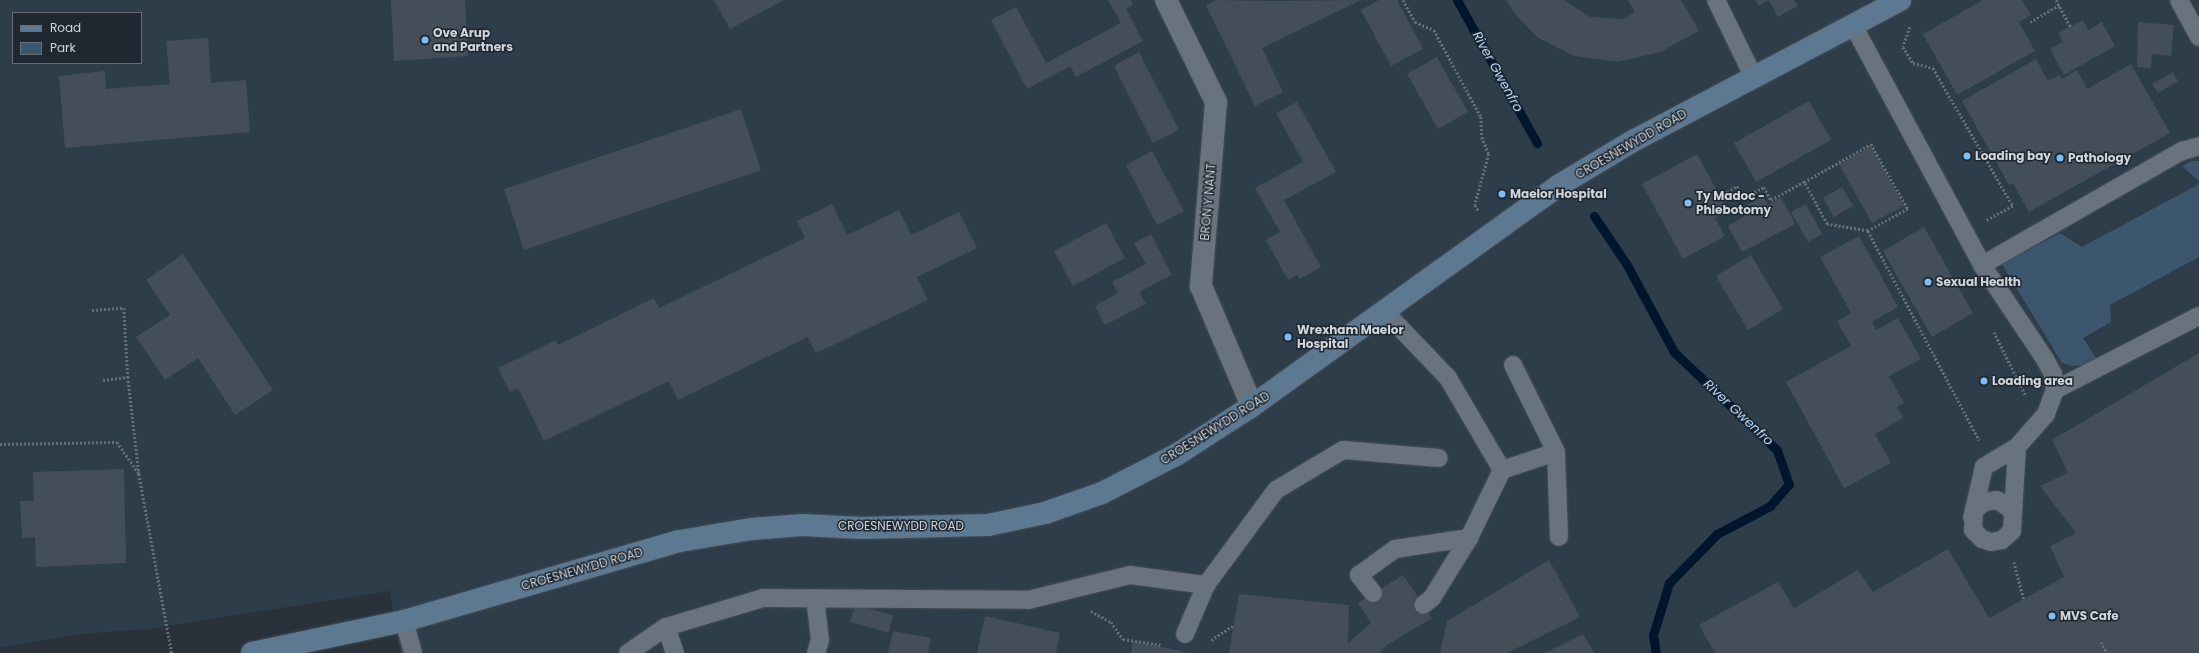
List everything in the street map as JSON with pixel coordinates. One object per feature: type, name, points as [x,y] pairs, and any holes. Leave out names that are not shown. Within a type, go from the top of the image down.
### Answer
[{"type":"street","name":"BRON Y NANT","points":[[1166,0],[1216,102],[1201,286],[1252,406]]},
{"type":"street","name":"CROESNEWYDD ROAD","points":[[252,653],[404,621],[680,541],[752,529],[802,525],[862,528],[988,526],[1045,513],[1102,493],[1176,455],[1252,406],[1385,312],[1491,233],[1558,186],[1633,141],[1753,76],[1900,0]]},
{"type":"lane","points":[[1716,0],[1753,76]]},
{"type":"lane","points":[[2179,0],[2199,37]]},
{"type":"lane","points":[[1853,25],[1982,265],[2045,359],[2053,374],[2055,390],[2046,414],[2017,447],[1988,465],[1972,518],[1973,530],[1982,539],[1995,542],[2008,536],[2014,524],[2012,512],[2017,447]]},
{"type":"lane","points":[[1982,265],[2182,151],[2199,146]]},
{"type":"lane","points":[[1385,312],[1448,378],[1502,470]]},
{"type":"lane","points":[[2055,390],[2199,316]]},
{"type":"lane","points":[[1513,365],[1556,452],[1559,537]]},
{"type":"lane","points":[[1185,634],[1206,585],[1276,490],[1343,450],[1440,458]]},
{"type":"lane","points":[[1423,605],[1432,598],[1469,538],[1502,470],[1556,452]]},
{"type":"lane","points":[[1972,518],[1978,506],[1990,500],[2003,503],[2012,512]]},
{"type":"lane","points":[[1373,593],[1359,576],[1395,550],[1469,538]]},
{"type":"lane","points":[[628,653],[666,627],[764,598],[1028,600],[1130,575],[1206,585]]},
{"type":"lane","points":[[815,598],[820,640],[816,653]]},
{"type":"lane","points":[[404,621],[413,653]]},
{"type":"lane","points":[[666,627],[675,653]]},
{"type":"path","points":[[1403,0],[1415,22],[1434,30],[1481,118],[1482,137],[1489,154],[1475,205],[1491,233]]},
{"type":"path","points":[[2056,0],[2071,27]]},
{"type":"path","points":[[2030,22],[2059,5]]},
{"type":"path","points":[[1720,196],[1737,186],[1744,198],[1764,187],[1771,200],[1871,144],[1908,209],[1868,231],[1827,224],[1804,182]]},
{"type":"path","points":[[1868,231],[1988,465]]},
{"type":"path","points":[[92,310],[124,308],[128,377],[139,474],[172,653]]},
{"type":"path","points":[[103,380],[128,377]]},
{"type":"path","points":[[0,444],[117,442],[139,474]]},
{"type":"path","points":[[2008,536],[2024,599]]},
{"type":"path","points":[[1089,610],[1111,622],[1123,639],[1167,646]]},
{"type":"path","points":[[1209,642],[1234,625]]},
{"type":"path","points":[[2101,642],[2107,653]]},
{"type":"shaded area","name":"Wrexham Maelor Hospital","points":[[0,0],[2199,0],[2199,653],[400,653],[390,591],[148,629],[81,634],[0,648]]},
{"type":"green space","points":[[2192,161],[2199,161],[2199,181],[2182,166]]},
{"type":"green space","points":[[2199,184],[2199,257],[2110,305],[2111,322],[2083,338],[2097,359],[2084,366],[2072,366],[2062,363],[2002,264],[2060,233],[2082,247]]},
{"type":"building","points":[[391,0],[465,0],[468,56],[394,61]]},
{"type":"building","points":[[714,0],[784,0],[730,29]]},
{"type":"building","points":[[1108,0],[1131,0],[1133,5],[1126,9],[1143,41],[1076,77],[1070,66],[1027,89],[991,20],[1016,7],[1046,63],[1121,23]]},
{"type":"building","points":[[1216,0],[1361,0],[1262,48],[1283,92],[1255,106],[1206,5]]},
{"type":"building","points":[[1379,0],[1397,0],[1423,49],[1391,66],[1361,10]]},
{"type":"building","points":[[1506,0],[1564,0],[1590,17],[1623,19],[1635,12],[1628,0],[1681,0],[1699,31],[1660,52],[1618,62],[1574,56],[1537,37],[1515,14]]},
{"type":"building","points":[[1755,0],[1769,0],[1759,6]]},
{"type":"building","points":[[1769,0],[1794,0],[1798,6],[1778,17]]},
{"type":"building","points":[[1983,0],[2022,0],[2031,15],[2019,22],[2035,51],[1957,95],[1923,34]]},
{"type":"building","points":[[2083,20],[2088,30],[2102,22],[2115,46],[2064,75],[2050,49],[2063,42],[2058,33]]},
{"type":"building","points":[[2138,22],[2174,25],[2171,56],[2152,54],[2151,68],[2137,67]]},
{"type":"building","points":[[208,38],[211,83],[246,80],[250,132],[65,148],[59,76],[105,71],[106,89],[170,84],[166,41]]},
{"type":"building","points":[[1139,52],[1179,130],[1153,143],[1114,66]]},
{"type":"building","points":[[1437,57],[1468,112],[1438,129],[1407,74]]},
{"type":"building","name":"Pathology","points":[[2036,59],[2048,81],[2060,75],[2062,79],[2077,70],[2087,89],[2131,64],[2170,133],[2029,212],[2013,183],[2009,185],[1962,101]]},
{"type":"building","points":[[2173,72],[2178,81],[2158,93],[2152,84]]},
{"type":"building","points":[[1809,101],[1831,140],[1756,182],[1734,143]]},
{"type":"building","points":[[1297,102],[1336,172],[1284,200],[1321,267],[1300,279],[1297,275],[1288,280],[1266,240],[1280,232],[1255,188],[1303,162],[1276,113]]},
{"type":"building","points":[[741,109],[761,170],[524,250],[504,189]]},
{"type":"building","points":[[1871,146],[1904,206],[1872,223],[1839,164]]},
{"type":"building","points":[[1152,151],[1184,211],[1157,225],[1126,165]]},
{"type":"building","name":"Ty Madoc - Phlebotomy","points":[[1697,154],[1728,211],[1715,218],[1725,236],[1683,259],[1642,184]]},
{"type":"building","points":[[1842,187],[1853,206],[1834,217],[1823,198]]},
{"type":"building","points":[[1763,196],[1768,205],[1781,197],[1795,224],[1742,252],[1728,226],[1744,217],[1740,209]]},
{"type":"building","points":[[832,204],[847,235],[899,210],[911,235],[959,212],[977,248],[917,277],[928,300],[816,353],[808,337],[678,400],[669,381],[544,441],[518,388],[510,392],[498,368],[556,340],[558,345],[654,298],[659,308],[805,238],[797,221]]},
{"type":"building","points":[[1806,204],[1822,234],[1808,242],[1791,212]]},
{"type":"building","points":[[1106,223],[1125,258],[1073,286],[1054,251]]},
{"type":"building","name":"Sexual Health","points":[[1924,227],[1973,313],[1932,337],[1883,251]]},
{"type":"building","points":[[1151,234],[1172,275],[1139,292],[1146,304],[1105,325],[1095,306],[1118,293],[1112,282],[1146,264],[1134,243]]},
{"type":"building","points":[[1859,236],[1898,307],[1872,322],[1876,330],[1898,318],[1921,359],[1889,376],[1904,403],[1897,407],[1903,418],[1875,434],[1891,463],[1844,488],[1786,382],[1851,346],[1837,321],[1851,313],[1820,257]]},
{"type":"building","points":[[183,254],[273,390],[235,415],[198,358],[165,380],[136,337],[170,315],[146,280]]},
{"type":"building","points":[[1751,255],[1783,309],[1748,330],[1716,276]]},
{"type":"building","points":[[2199,353],[2199,653],[1715,653],[1699,625],[1778,582],[1794,608],[1858,570],[1873,592],[1948,549],[1989,618],[2064,577],[2050,546],[2076,533],[2040,486],[2068,473],[2052,440]]},
{"type":"building","points":[[124,469],[126,563],[36,567],[35,537],[22,538],[20,501],[34,501],[33,472]]},
{"type":"building","points":[[1549,560],[1580,617],[1507,653],[1440,653],[1447,621]]},
{"type":"building","points":[[1403,575],[1432,618],[1387,645],[1379,653],[1229,653],[1239,594],[1349,605],[1348,643],[1371,623],[1358,603]]},
{"type":"building","points":[[855,605],[893,615],[889,633],[850,622]]},
{"type":"building","points":[[985,616],[1060,633],[1056,653],[977,653]]},
{"type":"building","points":[[893,631],[931,638],[928,653],[888,653]]},
{"type":"building","points":[[1583,634],[1594,653],[1545,653]]},
{"type":"building","points":[[1133,641],[1185,652],[1185,653],[1131,653]]},
{"type":"waterway","name":"River Gwenfro","points":[[1457,0],[1537,143]]},
{"type":"waterway","name":"River Gwenfro","points":[[1594,216],[1627,265],[1674,352],[1777,450],[1789,484],[1770,506],[1717,534],[1669,583],[1653,635],[1656,653]]},
{"type":"place","name":"Ove Arup and Partners","points":[[425,40]]},
{"type":"place","name":"Loading bay","points":[[1967,156]]},
{"type":"place","name":"Pathology","points":[[2060,158]]},
{"type":"place","name":"Maelor Hospital","points":[[1502,194]]},
{"type":"place","name":"Ty Madoc - Phlebotomy","points":[[1688,203]]},
{"type":"place","name":"Sexual Health","points":[[1928,282]]},
{"type":"place","name":"Wrexham Maelor Hospital","points":[[1288,337]]},
{"type":"place","name":"Loading area","points":[[1984,381]]},
{"type":"place","name":"MVS Cafe","points":[[2052,616]]}]
